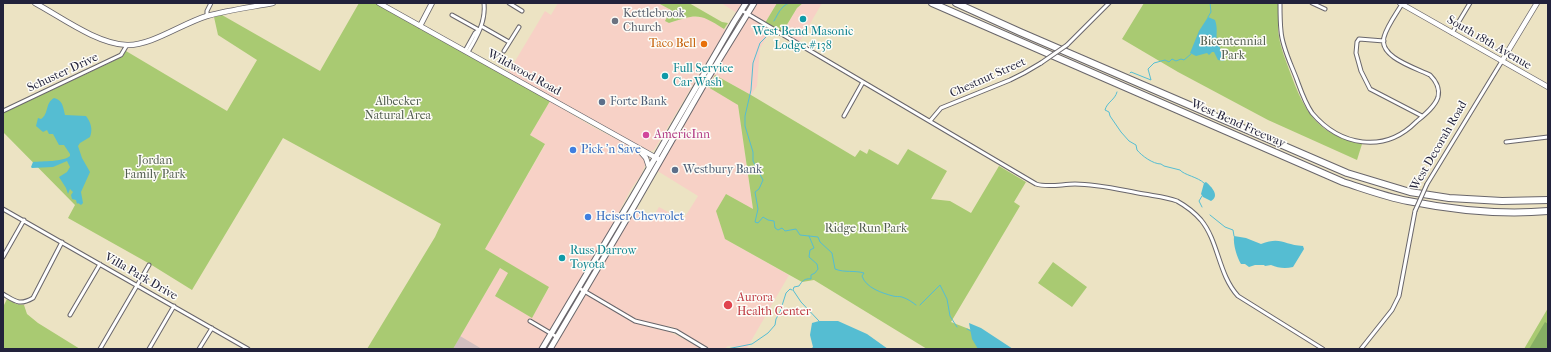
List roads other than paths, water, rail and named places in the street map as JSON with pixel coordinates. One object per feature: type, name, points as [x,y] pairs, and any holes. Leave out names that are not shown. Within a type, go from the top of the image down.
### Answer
[{"type":"highway","points":[[928,3],[941,7]]},
{"type":"highway","name":"West Bend Freeway","points":[[932,3],[1343,182],[1408,201],[1468,210],[1503,212],[1548,211]]},
{"type":"highway","name":"West Bend Freeway","points":[[956,3],[1347,173],[1410,192],[1449,198],[1502,201],[1548,200]]},
{"type":"main road","points":[[542,349],[746,3]]},
{"type":"main road","points":[[550,349],[660,160],[754,3]]},
{"type":"street","points":[[35,3],[97,37],[127,45],[142,43],[207,16],[273,3]]},
{"type":"street","points":[[207,16],[207,11],[211,3]]},
{"type":"street","name":"Wildwood Road","points":[[379,3],[660,160]]},
{"type":"street","points":[[420,26],[432,3]]},
{"type":"street","points":[[466,52],[475,33],[481,26],[485,13],[484,3]]},
{"type":"street","points":[[508,3],[522,11]]},
{"type":"street","name":"Chestnut Street","points":[[930,122],[941,108],[1010,80],[1041,63],[1067,45],[1109,3]]},
{"type":"street","points":[[1280,3],[1280,30],[1283,42],[1303,95],[1312,112],[1329,129],[1342,136],[1363,142],[1380,142],[1391,140],[1401,135],[1409,130],[1438,99],[1439,93],[1437,84],[1430,75],[1391,56],[1384,48],[1386,32],[1401,4]]},
{"type":"street","points":[[1312,3],[1325,9]]},
{"type":"street","points":[[1452,32],[1470,3]]},
{"type":"street","name":"West Decorah Road","points":[[1361,349],[1392,310],[1399,296],[1415,211],[1427,184],[1538,3]]},
{"type":"street","name":"South 18th Avenue","points":[[1401,4],[1548,87]]},
{"type":"street","points":[[742,10],[1036,184],[1043,186],[1076,184],[1096,186],[1170,199],[1183,204],[1195,214],[1204,225],[1212,241],[1228,284],[1238,296],[1324,349]]},
{"type":"street","points":[[452,15],[479,30]]},
{"type":"street","points":[[481,26],[509,42]]},
{"type":"street","points":[[504,51],[519,27]]},
{"type":"street","points":[[1384,41],[1359,39],[1357,42],[1356,53],[1361,71],[1372,91],[1422,116]]},
{"type":"street","name":"Schuster Drive","points":[[3,111],[121,55],[127,45]]},
{"type":"street","points":[[844,116],[863,82]]},
{"type":"street","points":[[1506,142],[1548,137]]},
{"type":"street","points":[[637,148],[646,158],[649,167]]},
{"type":"street","name":"Villa Park Drive","points":[[3,209],[248,349]]},
{"type":"street","points":[[3,257],[24,220]]},
{"type":"street","points":[[3,294],[16,302],[25,302],[33,298],[62,242]]},
{"type":"street","points":[[70,315],[100,264]]},
{"type":"street","points":[[100,349],[148,265]]},
{"type":"street","points":[[579,288],[635,321],[676,331],[706,349]]},
{"type":"street","points":[[149,349],[174,306]]},
{"type":"street","points":[[530,321],[557,337]]},
{"type":"street","points":[[199,349],[212,328]]},
{"type":"water","points":[[1208,17],[1215,20],[1217,40],[1225,55],[1224,61],[1218,60],[1214,52],[1209,55],[1207,53],[1196,56],[1190,53],[1199,31]]},
{"type":"water","points":[[54,98],[61,102],[65,115],[86,116],[91,126],[90,137],[78,146],[82,158],[90,172],[81,192],[83,203],[81,205],[78,203],[77,204],[76,200],[72,199],[71,195],[73,192],[70,189],[68,194],[59,177],[67,172],[70,167],[67,161],[53,167],[31,167],[33,162],[58,160],[70,156],[64,145],[59,145],[53,134],[49,134],[47,130],[43,132],[36,126],[38,118],[41,119],[43,117],[49,103]]},
{"type":"water","points":[[1206,182],[1213,189],[1215,194],[1214,199],[1211,201],[1203,197],[1201,194],[1204,183]]},
{"type":"water","points":[[1234,236],[1246,238],[1261,244],[1278,241],[1303,246],[1304,249],[1293,267],[1284,268],[1271,265],[1255,265],[1249,267],[1245,264],[1241,264],[1235,247]]},
{"type":"water","points":[[819,321],[838,321],[867,334],[888,349],[811,349],[813,347],[810,335],[812,323]]},
{"type":"water","points":[[969,323],[981,328],[1013,349],[978,349],[972,339]]},
{"type":"waterway","points":[[774,21],[782,8],[789,3]]},
{"type":"waterway","points":[[1208,17],[1211,12],[1210,3]]},
{"type":"waterway","points":[[766,37],[760,43],[753,63],[751,90],[745,116],[745,126],[753,152],[753,161],[763,180],[759,189],[755,192],[758,209],[755,222],[758,223],[763,217],[774,221],[775,228],[778,230],[782,228],[785,231],[796,229],[800,235],[818,237],[820,242],[832,253],[835,269],[864,273],[862,276],[871,287],[884,293],[904,298],[916,305]]},
{"type":"waterway","points":[[1130,73],[1131,72],[1151,80],[1148,69],[1154,63],[1165,60],[1169,62],[1172,59],[1176,61],[1181,59],[1184,60],[1191,54]]},
{"type":"waterway","points":[[1117,92],[1105,110],[1109,112],[1110,116],[1121,132],[1129,141],[1136,145],[1137,150],[1151,161],[1180,170],[1204,183]]},
{"type":"waterway","points":[[1202,196],[1199,201],[1202,207]]},
{"type":"waterway","points":[[1210,215],[1225,227],[1233,230],[1234,236]]},
{"type":"waterway","points":[[809,236],[814,248],[810,250],[809,257],[817,264],[818,269],[811,275],[811,279],[804,280],[799,286],[794,287],[793,290],[801,302],[819,321]]},
{"type":"waterway","points":[[920,305],[940,285],[947,299],[950,316],[957,327]]},
{"type":"waterway","points":[[727,349],[752,344],[768,333],[775,325],[786,293],[790,289],[792,290]]},
{"type":"waterway","points":[[967,329],[971,331]]},
{"type":"place","name":"West Bend Masonic Lodge #138","points":[[803,19]]},
{"type":"place","name":"Kettlebrook Church","points":[[615,21]]},
{"type":"place","name":"Taco Bell","points":[[704,44]]},
{"type":"place","name":"Full Service Car Wash","points":[[665,76]]},
{"type":"place","name":"Forte Bank","points":[[602,102]]},
{"type":"place","name":"AmericInn","points":[[646,135]]},
{"type":"place","name":"Pick 'n Save","points":[[573,150]]},
{"type":"place","name":"Westbury Bank","points":[[675,170]]},
{"type":"place","name":"Heiser Chevrolet","points":[[588,217]]},
{"type":"place","name":"Russ Darrow Toyota","points":[[562,258]]},
{"type":"place","name":"Aurora Health Center","points":[[728,305]]},
{"type":"park label","name":"Bicentennial Park","points":[[1233,49]]},
{"type":"park label","name":"Albecker Natural Area","points":[[398,109]]},
{"type":"park label","name":"Jordan Family Park","points":[[155,168]]},
{"type":"park label","name":"Ridge Run Park","points":[[866,229]]}]
